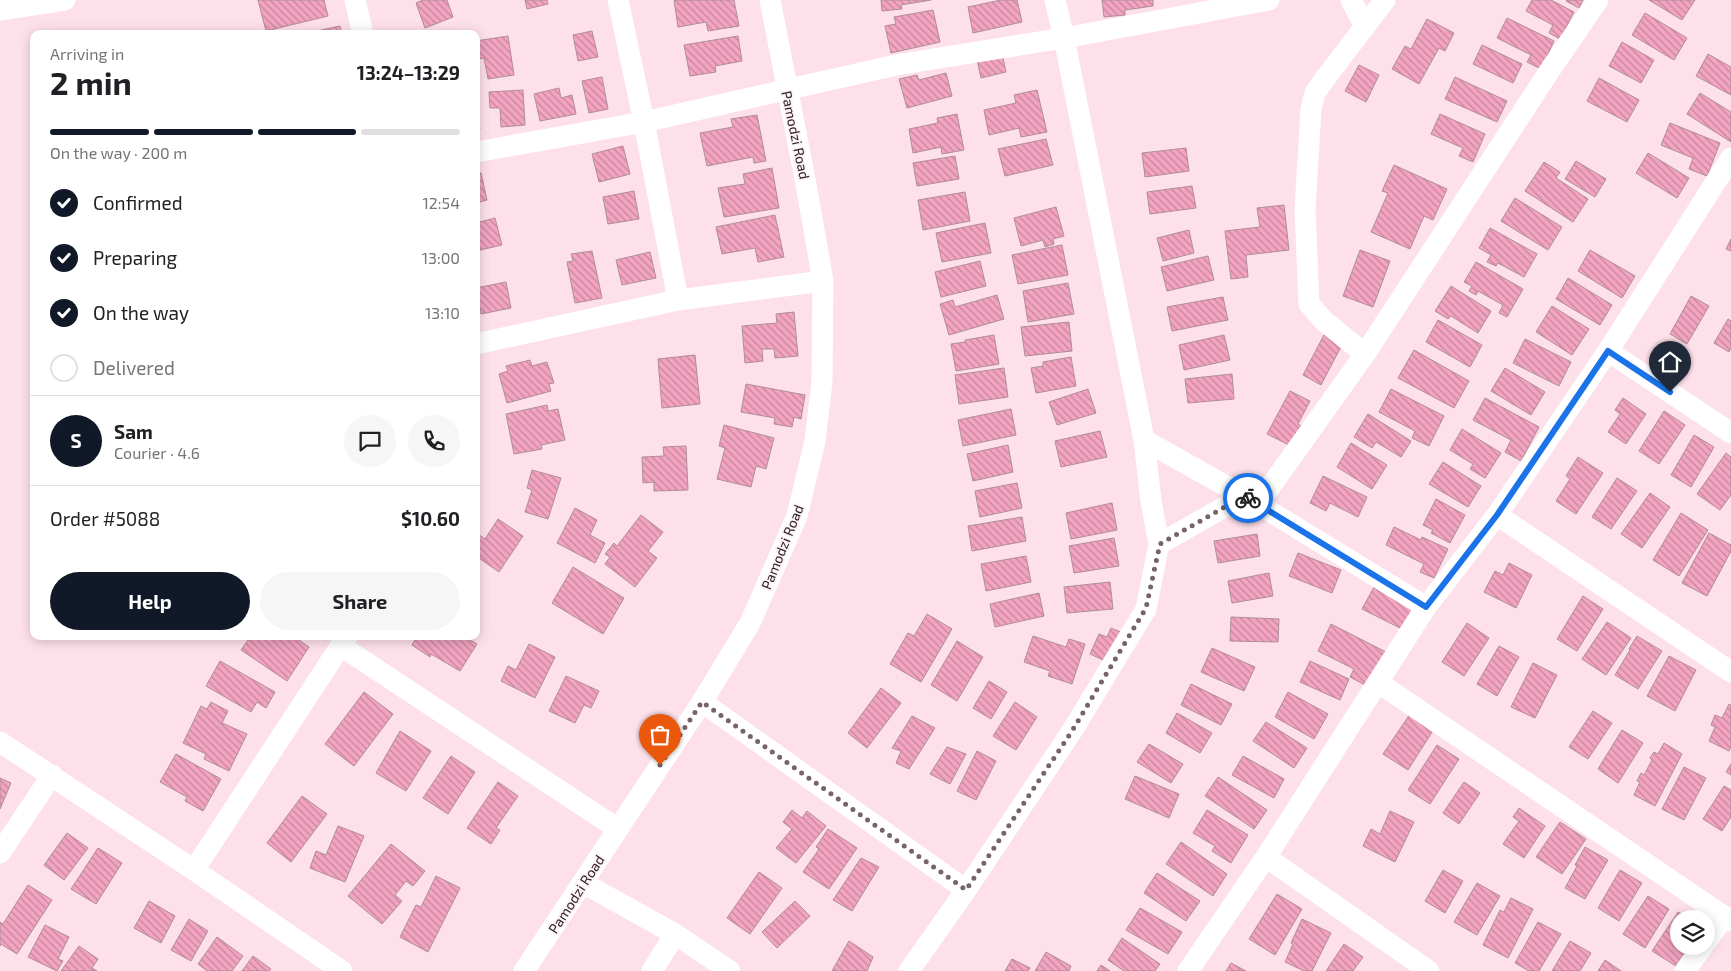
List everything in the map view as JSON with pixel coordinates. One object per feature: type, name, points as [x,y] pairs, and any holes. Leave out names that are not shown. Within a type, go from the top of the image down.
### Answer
[{"type":"street","points":[[0,10],[64,0]]},
{"type":"street","points":[[355,0],[362,30]]},
{"type":"street","points":[[618,0],[644,122],[678,300]]},
{"type":"street","name":"Pamodzi Road","points":[[524,971],[702,702],[750,623],[797,516],[816,431],[822,382],[823,281],[770,0]]},
{"type":"street","points":[[909,971],[966,890],[1072,731],[1146,608],[1160,544],[1151,501],[1144,440],[1055,0]]},
{"type":"street","points":[[480,151],[644,122],[896,65],[1064,38],[1268,0]]},
{"type":"street","points":[[1351,0],[1366,27]]},
{"type":"street","points":[[1365,354],[1324,321],[1310,304],[1305,210],[1311,109],[1315,93],[1385,0]]},
{"type":"street","points":[[1160,544],[1251,500],[1365,354],[1550,70],[1598,0]]},
{"type":"street","points":[[1188,971],[1266,857],[1426,607],[1497,515],[1608,351],[1729,166]]},
{"type":"street","points":[[480,343],[678,300],[823,281]]},
{"type":"street","points":[[1608,351],[1731,433]]},
{"type":"street","points":[[1144,440],[1251,500],[1426,607]]},
{"type":"street","points":[[1497,515],[1731,672]]},
{"type":"street","points":[[194,870],[344,641],[618,829]]},
{"type":"street","points":[[1379,683],[1728,919],[1715,933]]},
{"type":"street","points":[[702,702],[966,890]]},
{"type":"street","points":[[0,742],[194,870],[342,971]]},
{"type":"street","points":[[0,853],[52,776]]},
{"type":"street","points":[[1266,857],[1429,971]]},
{"type":"street","points":[[583,883],[674,934],[730,971]]},
{"type":"street","points":[[652,971],[674,934]]},
{"type":"street","points":[[1685,971],[1697,955]]},
{"type":"building","points":[[258,0],[324,0],[328,16],[266,30]]},
{"type":"building","points":[[423,0],[447,0],[453,17],[425,28],[416,3]]},
{"type":"building","points":[[525,0],[547,0],[548,4],[527,9]]},
{"type":"building","points":[[674,0],[734,0],[739,26],[708,31],[706,22],[678,27]]},
{"type":"building","points":[[881,0],[931,0],[901,5],[902,9],[882,11]]},
{"type":"building","points":[[1001,0],[1017,0],[1022,22],[973,33],[968,7]]},
{"type":"building","points":[[1102,0],[1153,0],[1153,6],[1125,10],[1125,15],[1104,17]]},
{"type":"building","points":[[1532,0],[1551,0],[1574,12],[1560,39],[1549,33],[1553,25],[1526,11]]},
{"type":"building","points":[[1567,0],[1583,0],[1579,8]]},
{"type":"building","points":[[1649,0],[1695,0],[1682,20]]},
{"type":"building","points":[[933,10],[940,42],[891,53],[885,26],[896,24],[894,17]]},
{"type":"building","points":[[1645,13],[1687,38],[1674,60],[1632,35]]},
{"type":"building","points":[[1507,18],[1554,41],[1541,69],[1527,62],[1531,55],[1497,38]]},
{"type":"building","points":[[1427,19],[1454,33],[1445,51],[1439,48],[1419,84],[1392,69],[1405,46],[1411,49]]},
{"type":"building","points":[[340,26],[341,30],[321,30]]},
{"type":"building","points":[[592,31],[598,57],[578,61],[573,35]]},
{"type":"building","points":[[508,36],[514,75],[488,79],[484,58],[480,59],[480,40]]},
{"type":"building","points":[[738,36],[742,61],[715,66],[716,72],[690,76],[684,45]]},
{"type":"building","points":[[1622,42],[1654,60],[1641,83],[1609,66]]},
{"type":"building","points":[[1482,45],[1522,64],[1513,83],[1473,64]]},
{"type":"building","points":[[1001,49],[1006,72],[981,78],[976,55]]},
{"type":"building","points":[[1708,54],[1731,67],[1731,95],[1696,76]]},
{"type":"building","points":[[1359,65],[1379,75],[1366,102],[1345,91]]},
{"type":"building","points":[[946,73],[952,96],[907,108],[899,79],[917,75],[919,80]]},
{"type":"building","points":[[602,77],[608,109],[589,113],[582,81]]},
{"type":"building","points":[[1455,77],[1507,101],[1497,122],[1445,99]]},
{"type":"building","points":[[1599,78],[1639,100],[1627,122],[1587,101]]},
{"type":"building","points":[[559,88],[561,98],[572,95],[576,114],[540,121],[534,94]]},
{"type":"building","points":[[523,90],[525,125],[501,127],[500,108],[490,108],[489,92]]},
{"type":"building","points":[[1037,90],[1047,132],[1021,137],[1019,128],[989,135],[984,110],[1016,103],[1014,95]]},
{"type":"building","points":[[1700,93],[1731,112],[1731,142],[1687,114]]},
{"type":"building","points":[[957,114],[964,150],[942,154],[941,147],[913,153],[909,129],[938,123],[937,118]]},
{"type":"building","points":[[1440,114],[1485,134],[1473,162],[1459,156],[1463,148],[1431,134]]},
{"type":"building","points":[[757,115],[766,161],[754,163],[753,157],[707,166],[700,133],[733,127],[731,119]]},
{"type":"building","points":[[1670,123],[1720,143],[1707,176],[1689,169],[1693,158],[1661,145]]},
{"type":"building","points":[[1046,139],[1053,165],[1005,176],[998,149]]},
{"type":"building","points":[[623,146],[630,174],[599,182],[592,154]]},
{"type":"building","points":[[1186,148],[1189,171],[1145,177],[1142,153]]},
{"type":"building","points":[[1648,153],[1689,178],[1677,198],[1636,173]]},
{"type":"building","points":[[955,156],[959,179],[917,186],[913,163]]},
{"type":"building","points":[[1576,161],[1606,179],[1595,197],[1565,179]]},
{"type":"building","points":[[1544,162],[1560,172],[1556,178],[1588,199],[1573,222],[1525,191]]},
{"type":"building","points":[[1394,165],[1447,189],[1433,220],[1424,216],[1410,249],[1371,232],[1388,193],[1382,191]]},
{"type":"building","points":[[772,168],[779,208],[724,217],[718,188],[745,184],[743,174]]},
{"type":"building","points":[[480,173],[487,200],[480,202]]},
{"type":"building","points":[[1192,186],[1196,208],[1150,214],[1147,192]]},
{"type":"building","points":[[634,191],[639,219],[608,224],[603,197]]},
{"type":"building","points":[[965,192],[970,221],[923,230],[918,200]]},
{"type":"building","points":[[1515,198],[1562,227],[1548,250],[1501,221]]},
{"type":"building","points":[[1284,205],[1289,250],[1246,255],[1248,277],[1231,279],[1225,231],[1260,227],[1257,208]]},
{"type":"building","points":[[1056,207],[1064,236],[1053,239],[1054,244],[1045,247],[1043,240],[1021,246],[1014,218]]},
{"type":"building","points":[[775,215],[784,257],[758,262],[755,248],[722,254],[716,227]]},
{"type":"building","points":[[495,218],[502,245],[480,250],[480,222]]},
{"type":"building","points":[[985,223],[991,253],[942,262],[936,233]]},
{"type":"building","points":[[1490,228],[1537,254],[1524,277],[1498,263],[1496,266],[1487,262],[1491,255],[1479,248]]},
{"type":"building","points":[[1189,230],[1194,253],[1163,261],[1157,238]]},
{"type":"building","points":[[1731,239],[1731,251],[1726,249]]},
{"type":"building","points":[[1062,245],[1068,275],[1018,284],[1012,255]]},
{"type":"building","points":[[1360,250],[1390,261],[1373,307],[1343,296]]},
{"type":"building","points":[[1590,250],[1635,276],[1622,298],[1578,271]]},
{"type":"building","points":[[592,251],[602,298],[575,303],[567,262],[573,261],[571,254]]},
{"type":"building","points":[[650,252],[656,278],[622,285],[616,260]]},
{"type":"building","points":[[1208,256],[1214,280],[1167,291],[1161,267]]},
{"type":"building","points":[[980,261],[986,286],[941,297],[935,272]]},
{"type":"building","points":[[1476,262],[1523,289],[1507,317],[1499,313],[1503,305],[1478,291],[1476,295],[1469,291],[1472,286],[1464,282]]},
{"type":"building","points":[[1568,278],[1612,305],[1600,325],[1556,299]]},
{"type":"building","points":[[506,282],[511,308],[481,314],[480,287]]},
{"type":"building","points":[[1068,283],[1074,314],[1028,322],[1023,291]]},
{"type":"building","points":[[1451,286],[1491,311],[1478,333],[1451,316],[1448,319],[1435,311]]},
{"type":"building","points":[[997,295],[1004,319],[949,335],[940,304],[953,300],[955,307]]},
{"type":"building","points":[[1691,296],[1709,306],[1687,344],[1670,334]]},
{"type":"building","points":[[1223,297],[1228,320],[1172,331],[1167,307]]},
{"type":"building","points":[[1552,306],[1589,329],[1572,355],[1536,332]]},
{"type":"building","points":[[794,312],[798,356],[775,358],[774,349],[762,349],[763,361],[745,363],[742,326],[777,323],[776,314]]},
{"type":"building","points":[[1728,319],[1731,321],[1731,348],[1729,352],[1714,343]]},
{"type":"building","points":[[1438,320],[1482,345],[1470,367],[1426,342]]},
{"type":"building","points":[[1069,322],[1072,351],[1025,356],[1021,327]]},
{"type":"building","points":[[1326,331],[1344,341],[1321,385],[1303,375]]},
{"type":"building","points":[[994,335],[999,364],[956,371],[951,344]]},
{"type":"building","points":[[1224,335],[1230,360],[1184,370],[1179,345]]},
{"type":"building","points":[[1525,339],[1571,362],[1559,386],[1513,363]]},
{"type":"building","points":[[1414,350],[1469,381],[1454,408],[1398,378]]},
{"type":"building","points":[[695,355],[700,404],[662,408],[658,359]]},
{"type":"building","points":[[1071,357],[1076,386],[1036,393],[1031,368],[1043,366],[1043,362]]},
{"type":"building","points":[[530,360],[532,366],[547,362],[554,383],[549,384],[551,391],[507,403],[499,374],[508,371],[506,366]]},
{"type":"building","points":[[1004,368],[1008,397],[959,404],[955,375]]},
{"type":"building","points":[[1505,368],[1545,392],[1531,415],[1491,391]]},
{"type":"building","points":[[1232,374],[1234,399],[1188,403],[1185,379]]},
{"type":"building","points":[[746,384],[805,395],[801,419],[794,417],[792,427],[774,424],[775,418],[741,412]]},
{"type":"building","points":[[1088,389],[1096,413],[1057,425],[1049,402]]},
{"type":"building","points":[[1391,389],[1444,416],[1429,446],[1412,438],[1415,431],[1379,412]]},
{"type":"building","points":[[1290,391],[1310,401],[1298,424],[1301,426],[1291,446],[1267,434]]},
{"type":"building","points":[[1485,398],[1539,427],[1521,461],[1505,452],[1511,440],[1473,420]]},
{"type":"building","points":[[1623,398],[1646,414],[1626,444],[1608,432],[1620,414],[1615,410]]},
{"type":"building","points":[[547,405],[548,411],[558,409],[565,440],[541,445],[542,449],[514,454],[506,414]]},
{"type":"building","points":[[1011,409],[1016,435],[963,446],[958,420]]},
{"type":"building","points":[[1664,411],[1685,425],[1659,464],[1639,451]]},
{"type":"building","points":[[1368,414],[1411,441],[1401,457],[1376,442],[1372,448],[1354,437]]},
{"type":"building","points":[[724,425],[774,438],[766,469],[756,466],[751,487],[717,479],[725,448],[719,446]]},
{"type":"building","points":[[1462,429],[1501,453],[1485,478],[1470,469],[1473,464],[1450,450]]},
{"type":"building","points":[[1100,431],[1107,457],[1061,467],[1055,441]]},
{"type":"building","points":[[1694,435],[1714,447],[1691,487],[1671,475]]},
{"type":"building","points":[[1351,443],[1387,465],[1372,489],[1337,467]]},
{"type":"building","points":[[1008,445],[1013,472],[973,481],[967,454]]},
{"type":"building","points":[[686,446],[688,490],[654,491],[654,482],[643,483],[642,457],[664,456],[663,447]]},
{"type":"building","points":[[1726,453],[1731,457],[1731,495],[1720,510],[1697,494]]},
{"type":"building","points":[[1578,457],[1603,473],[1576,514],[1556,501],[1570,479],[1566,476]]},
{"type":"building","points":[[1443,462],[1481,486],[1468,507],[1429,484]]},
{"type":"building","points":[[532,470],[561,478],[548,519],[525,512],[532,490],[527,488]]},
{"type":"building","points":[[1323,476],[1367,497],[1358,517],[1330,503],[1326,511],[1310,503]]},
{"type":"building","points":[[1617,478],[1637,491],[1611,529],[1592,517]]},
{"type":"building","points":[[1017,483],[1022,508],[980,517],[975,491]]},
{"type":"building","points":[[1650,493],[1670,507],[1642,548],[1621,534]]},
{"type":"building","points":[[1436,499],[1465,515],[1450,543],[1431,533],[1433,530],[1423,525]]},
{"type":"building","points":[[1112,503],[1117,530],[1071,539],[1066,513]]},
{"type":"building","points":[[575,508],[597,520],[590,535],[605,543],[595,563],[557,543]]},
{"type":"building","points":[[1681,513],[1708,530],[1679,576],[1653,560]]},
{"type":"building","points":[[641,515],[663,532],[648,551],[657,558],[635,587],[605,564],[610,557],[605,554],[614,543],[617,546]]},
{"type":"building","points":[[1022,517],[1026,541],[972,551],[968,526]]},
{"type":"building","points":[[498,519],[523,536],[499,572],[480,559],[480,535],[485,539]]},
{"type":"building","points":[[1394,527],[1421,540],[1422,537],[1448,549],[1434,578],[1420,572],[1424,564],[1386,545]]},
{"type":"building","points":[[1709,533],[1731,545],[1731,551],[1707,596],[1682,583]]},
{"type":"building","points":[[1257,534],[1260,556],[1218,563],[1214,541]]},
{"type":"building","points":[[1114,538],[1119,566],[1074,573],[1069,546]]},
{"type":"building","points":[[1298,553],[1341,570],[1332,593],[1289,576]]},
{"type":"building","points":[[1026,556],[1031,582],[986,591],[981,564]]},
{"type":"building","points":[[1509,563],[1532,575],[1516,608],[1484,592],[1495,571],[1503,575]]},
{"type":"building","points":[[573,567],[624,598],[603,634],[552,603]]},
{"type":"building","points":[[1269,573],[1273,596],[1232,603],[1228,581]]},
{"type":"building","points":[[1110,582],[1113,609],[1067,613],[1064,587]]},
{"type":"building","points":[[1374,587],[1414,608],[1402,629],[1362,609]]},
{"type":"building","points":[[1039,593],[1044,616],[995,627],[990,604]]},
{"type":"building","points":[[1583,596],[1603,609],[1577,651],[1557,639]]},
{"type":"building","points":[[927,614],[952,629],[921,682],[890,664],[908,633],[914,636]]},
{"type":"building","points":[[1231,617],[1279,619],[1278,642],[1230,641]]},
{"type":"building","points":[[1607,622],[1631,638],[1606,675],[1582,659]]},
{"type":"building","points":[[1467,623],[1489,638],[1464,676],[1442,662]]},
{"type":"building","points":[[1331,624],[1386,652],[1369,687],[1350,677],[1354,669],[1318,651]]},
{"type":"building","points":[[1111,628],[1123,633],[1110,663],[1090,654],[1099,634],[1107,637]]},
{"type":"building","points":[[1033,636],[1066,647],[1069,639],[1085,644],[1072,684],[1048,676],[1050,671],[1024,662]]},
{"type":"building","points":[[1637,636],[1662,651],[1638,689],[1615,675]]},
{"type":"building","points":[[248,640],[299,640],[309,647],[287,681],[241,650]]},
{"type":"building","points":[[415,640],[470,640],[477,644],[460,671],[431,654],[430,657],[412,645]]},
{"type":"building","points":[[957,641],[983,657],[957,701],[931,685]]},
{"type":"building","points":[[529,644],[555,657],[535,698],[501,681],[508,666],[516,670]]},
{"type":"building","points":[[1499,646],[1519,657],[1497,696],[1477,684]]},
{"type":"building","points":[[1212,648],[1255,667],[1244,691],[1201,672]]},
{"type":"building","points":[[1669,656],[1696,670],[1675,711],[1647,696]]},
{"type":"building","points":[[220,661],[275,692],[266,708],[257,702],[251,712],[206,686]]},
{"type":"building","points":[[1310,661],[1349,679],[1340,700],[1300,682]]},
{"type":"building","points":[[1533,663],[1557,675],[1535,718],[1511,707]]},
{"type":"building","points":[[566,676],[599,691],[591,708],[584,705],[575,723],[549,711]]},
{"type":"building","points":[[989,681],[1007,692],[991,719],[973,708]]},
{"type":"building","points":[[1191,684],[1232,704],[1221,725],[1181,705]]},
{"type":"building","points":[[881,688],[901,703],[867,748],[848,733]]},
{"type":"building","points":[[364,692],[393,714],[354,766],[325,744]]},
{"type":"building","points":[[1288,692],[1328,714],[1314,739],[1275,717]]},
{"type":"building","points":[[211,702],[228,711],[222,723],[247,734],[229,771],[204,759],[206,754],[183,743],[201,706],[207,709]]},
{"type":"building","points":[[1015,702],[1037,717],[1016,750],[993,736]]},
{"type":"building","points":[[1729,704],[1731,705],[1731,747],[1729,751],[1709,741],[1715,727],[1711,725],[1715,715],[1722,718]]},
{"type":"building","points":[[1593,711],[1612,723],[1588,759],[1569,747]]},
{"type":"building","points":[[1177,713],[1212,733],[1200,753],[1166,733]]},
{"type":"building","points":[[1410,714],[1434,729],[1408,770],[1383,754]]},
{"type":"building","points":[[912,716],[935,728],[909,769],[896,763],[901,751],[892,748]]},
{"type":"building","points":[[1266,722],[1307,748],[1294,768],[1253,741]]},
{"type":"building","points":[[1622,730],[1643,743],[1618,783],[1598,769]]},
{"type":"building","points":[[400,731],[431,751],[406,791],[376,773]]},
{"type":"building","points":[[1664,743],[1682,754],[1655,806],[1634,795],[1640,782],[1637,781],[1641,773],[1644,775],[1652,760],[1650,758],[1654,752],[1658,754]]},
{"type":"building","points":[[1149,744],[1183,764],[1171,783],[1137,762]]},
{"type":"building","points":[[1437,745],[1459,759],[1430,804],[1408,790]]},
{"type":"building","points":[[947,747],[966,754],[950,784],[930,774]]},
{"type":"building","points":[[977,751],[996,761],[976,800],[957,791]]},
{"type":"building","points":[[176,754],[221,779],[203,811],[185,801],[187,797],[160,782]]},
{"type":"building","points":[[451,756],[475,772],[448,814],[423,798]]},
{"type":"building","points":[[1243,756],[1284,779],[1274,798],[1232,775]]},
{"type":"building","points":[[1731,764],[1731,775],[1726,772]]},
{"type":"building","points":[[1684,767],[1706,778],[1684,820],[1662,809]]},
{"type":"building","points":[[1135,776],[1179,794],[1169,818],[1125,799]]},
{"type":"building","points":[[1218,777],[1267,810],[1254,829],[1205,796]]},
{"type":"building","points":[[0,778],[11,783],[0,809]]},
{"type":"building","points":[[498,782],[518,796],[496,828],[500,830],[491,844],[467,828]]},
{"type":"building","points":[[1464,782],[1480,793],[1459,824],[1443,813]]},
{"type":"building","points":[[1724,786],[1731,790],[1731,817],[1722,831],[1703,819]]},
{"type":"building","points":[[302,796],[327,814],[291,862],[267,843]]},
{"type":"building","points":[[1519,808],[1545,826],[1524,858],[1503,844],[1519,821],[1513,817]]},
{"type":"building","points":[[792,810],[802,818],[807,811],[826,826],[796,863],[776,848],[792,829],[783,822]]},
{"type":"building","points":[[1207,810],[1248,835],[1231,863],[1212,851],[1215,846],[1193,833]]},
{"type":"building","points":[[1390,811],[1414,822],[1395,862],[1363,846],[1371,829],[1380,834]]},
{"type":"building","points":[[1560,822],[1586,839],[1562,874],[1536,857]]},
{"type":"building","points":[[338,826],[364,836],[345,882],[310,868],[316,851],[326,855]]},
{"type":"building","points":[[828,829],[857,848],[829,889],[803,872],[819,849],[816,847]]},
{"type":"building","points":[[67,833],[88,848],[64,880],[44,865]]},
{"type":"building","points":[[1181,842],[1227,874],[1213,896],[1166,864]]},
{"type":"building","points":[[391,844],[425,871],[413,886],[406,881],[395,895],[402,901],[382,924],[348,896]]},
{"type":"building","points":[[1585,847],[1608,860],[1585,899],[1565,888]]},
{"type":"building","points":[[98,848],[122,863],[96,904],[71,889]]},
{"type":"building","points":[[861,858],[879,867],[852,911],[833,900]]},
{"type":"building","points":[[1443,870],[1463,881],[1445,913],[1425,901]]},
{"type":"building","points":[[1620,870],[1642,883],[1619,921],[1598,908]]},
{"type":"building","points":[[759,872],[782,888],[750,934],[727,918]]},
{"type":"building","points":[[1157,873],[1200,901],[1186,921],[1144,893]]},
{"type":"building","points":[[436,876],[460,888],[428,952],[400,937],[416,905],[421,907]]},
{"type":"building","points":[[1477,883],[1500,896],[1477,935],[1454,922]]},
{"type":"building","points":[[28,885],[52,900],[17,954],[1,944],[0,946],[0,922],[3,924]]},
{"type":"building","points":[[1277,894],[1302,909],[1275,955],[1249,939]]},
{"type":"building","points":[[1648,896],[1669,909],[1645,948],[1623,934]]},
{"type":"building","points":[[1511,898],[1533,909],[1508,958],[1483,945],[1500,910],[1504,912]]},
{"type":"building","points":[[149,901],[175,916],[161,943],[134,928]]},
{"type":"building","points":[[795,901],[810,916],[777,948],[762,932]]},
{"type":"building","points":[[1140,908],[1182,932],[1168,954],[1126,930]]},
{"type":"building","points":[[189,919],[208,931],[191,961],[171,950]]},
{"type":"building","points":[[1302,919],[1331,933],[1312,971],[1304,971],[1285,962]]},
{"type":"building","points":[[1538,922],[1561,934],[1539,971],[1529,971],[1515,963]]},
{"type":"building","points":[[1670,924],[1670,955],[1683,955],[1676,966],[1652,951]]},
{"type":"building","points":[[45,925],[69,937],[58,959],[63,961],[57,971],[28,957]]},
{"type":"building","points":[[217,937],[243,956],[232,971],[207,971],[198,964]]},
{"type":"building","points":[[1122,938],[1160,964],[1155,971],[1124,971],[1108,960]]},
{"type":"building","points":[[849,941],[873,957],[867,971],[832,971]]},
{"type":"building","points":[[1570,941],[1591,953],[1580,971],[1552,971]]},
{"type":"building","points":[[1344,944],[1363,957],[1353,971],[1326,971]]},
{"type":"building","points":[[79,946],[98,959],[92,968],[97,971],[61,971]]},
{"type":"building","points":[[1046,952],[1071,966],[1069,971],[1035,971]]},
{"type":"building","points":[[253,956],[271,969],[269,971],[242,971]]},
{"type":"building","points":[[1012,959],[1030,968],[1028,971],[1005,971]]},
{"type":"building","points":[[1605,960],[1621,971],[1598,971]]},
{"type":"building","points":[[1231,963],[1246,971],[1226,971]]},
{"type":"building","points":[[1101,965],[1110,971],[1097,971]]},
{"type":"way so far","points":[[660,765],[702,702],[966,890],[1072,731],[1146,608],[1160,544],[1244,496],[1248,498]]},
{"type":"route","points":[[1248,498],[1426,607],[1497,515],[1608,351],[1670,392]]}]
